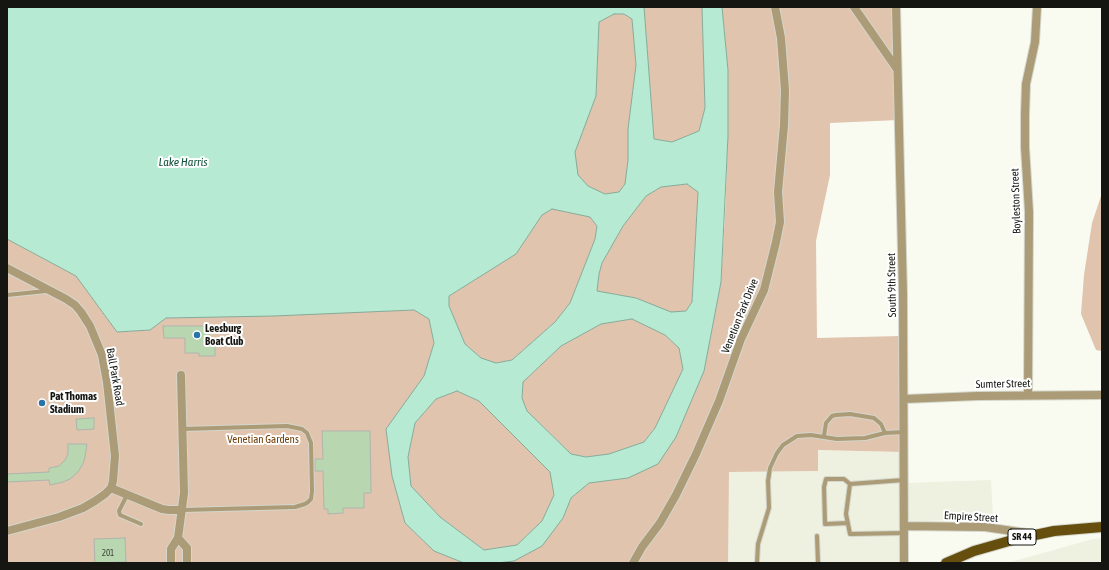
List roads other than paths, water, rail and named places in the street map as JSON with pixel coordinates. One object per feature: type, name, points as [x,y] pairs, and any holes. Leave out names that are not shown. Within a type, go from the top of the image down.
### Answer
[{"type":"main road","name":"SR 44","points":[[946,563],[980,549],[1036,534],[1075,528],[1102,527]]},
{"type":"street","name":"Venetion Park Drive","points":[[633,563],[642,547],[660,523],[676,495],[696,454],[719,401],[741,339],[764,290],[780,222],[778,192],[784,125],[785,90],[781,38],[775,7]]},
{"type":"street","points":[[854,7],[898,69]]},
{"type":"street","name":"South 9th Street","points":[[896,7],[903,286],[904,563]]},
{"type":"street","name":"Boyleston Street","points":[[1028,395],[1029,212],[1025,147],[1025,115],[1026,84],[1035,42],[1038,7]]},
{"type":"street","name":"Ball Park Road","points":[[7,268],[50,290],[75,305],[90,326],[102,354],[107,382],[115,456],[111,488]]},
{"type":"street","points":[[171,563],[171,549],[178,538],[184,494],[180,375]]},
{"type":"street","name":"Sumter Street","points":[[904,399],[978,396],[1102,395]]},
{"type":"street","points":[[7,531],[59,517],[83,508],[105,494],[111,488],[162,509],[182,510]]},
{"type":"street","name":"Empire Street","points":[[904,530],[985,527],[1036,534]]},
{"type":"street","points":[[178,538],[187,548],[187,563]]},
{"type":"lane","points":[[7,295],[50,290]]},
{"type":"lane","points":[[824,436],[826,423],[832,416],[850,414],[874,418],[881,424],[885,433]]},
{"type":"lane","points":[[182,429],[287,426],[302,429],[307,433],[311,443],[312,491],[311,498],[308,502],[295,507],[182,510]]},
{"type":"lane","points":[[757,563],[758,544],[769,508],[768,481],[770,468],[777,452],[783,445],[797,436],[810,435],[837,438],[865,438],[885,433],[904,432]]},
{"type":"lane","points":[[848,523],[825,524],[824,487],[826,479],[844,479],[850,484],[904,480]]},
{"type":"lane","points":[[850,484],[846,514],[850,534],[904,530]]},
{"type":"lane","points":[[127,495],[119,511],[120,515],[141,524]]},
{"type":"lane","points":[[817,536],[818,563]]},
{"type":"water","name":"Lake Harris","points":[[7,7],[644,7],[654,139],[672,142],[699,131],[705,108],[702,7],[722,7],[728,70],[728,136],[721,282],[704,371],[676,437],[658,464],[628,478],[589,483],[571,498],[563,518],[542,546],[514,561],[497,563],[464,563],[434,551],[405,523],[392,476],[386,429],[424,376],[434,343],[429,319],[414,310],[274,316],[166,318],[150,330],[117,332],[76,276],[7,239]],"holes":[[[614,14],[624,14],[632,19],[636,65],[628,129],[628,160],[625,184],[619,192],[605,194],[588,186],[578,175],[575,152],[596,96],[599,22]],[[687,184],[698,192],[692,302],[686,311],[671,312],[636,298],[597,291],[602,263],[623,226],[646,196],[661,187]],[[552,209],[590,217],[597,226],[595,239],[570,303],[555,322],[512,360],[496,363],[481,358],[465,344],[449,306],[449,296],[516,254],[542,215]],[[632,319],[665,335],[679,348],[683,369],[655,428],[644,442],[609,454],[586,457],[571,454],[527,411],[522,398],[523,382],[561,346],[601,324]],[[457,391],[479,401],[550,472],[554,495],[542,521],[517,545],[484,550],[440,517],[411,486],[408,457],[415,423],[436,399]]]},
{"type":"place","name":"Leesburg Boat Club","points":[[197,335]]},
{"type":"place","name":"Pat Thomas Stadium","points":[[42,403]]},
{"type":"park label","name":"Venetian Gardens","points":[[263,440]]}]
